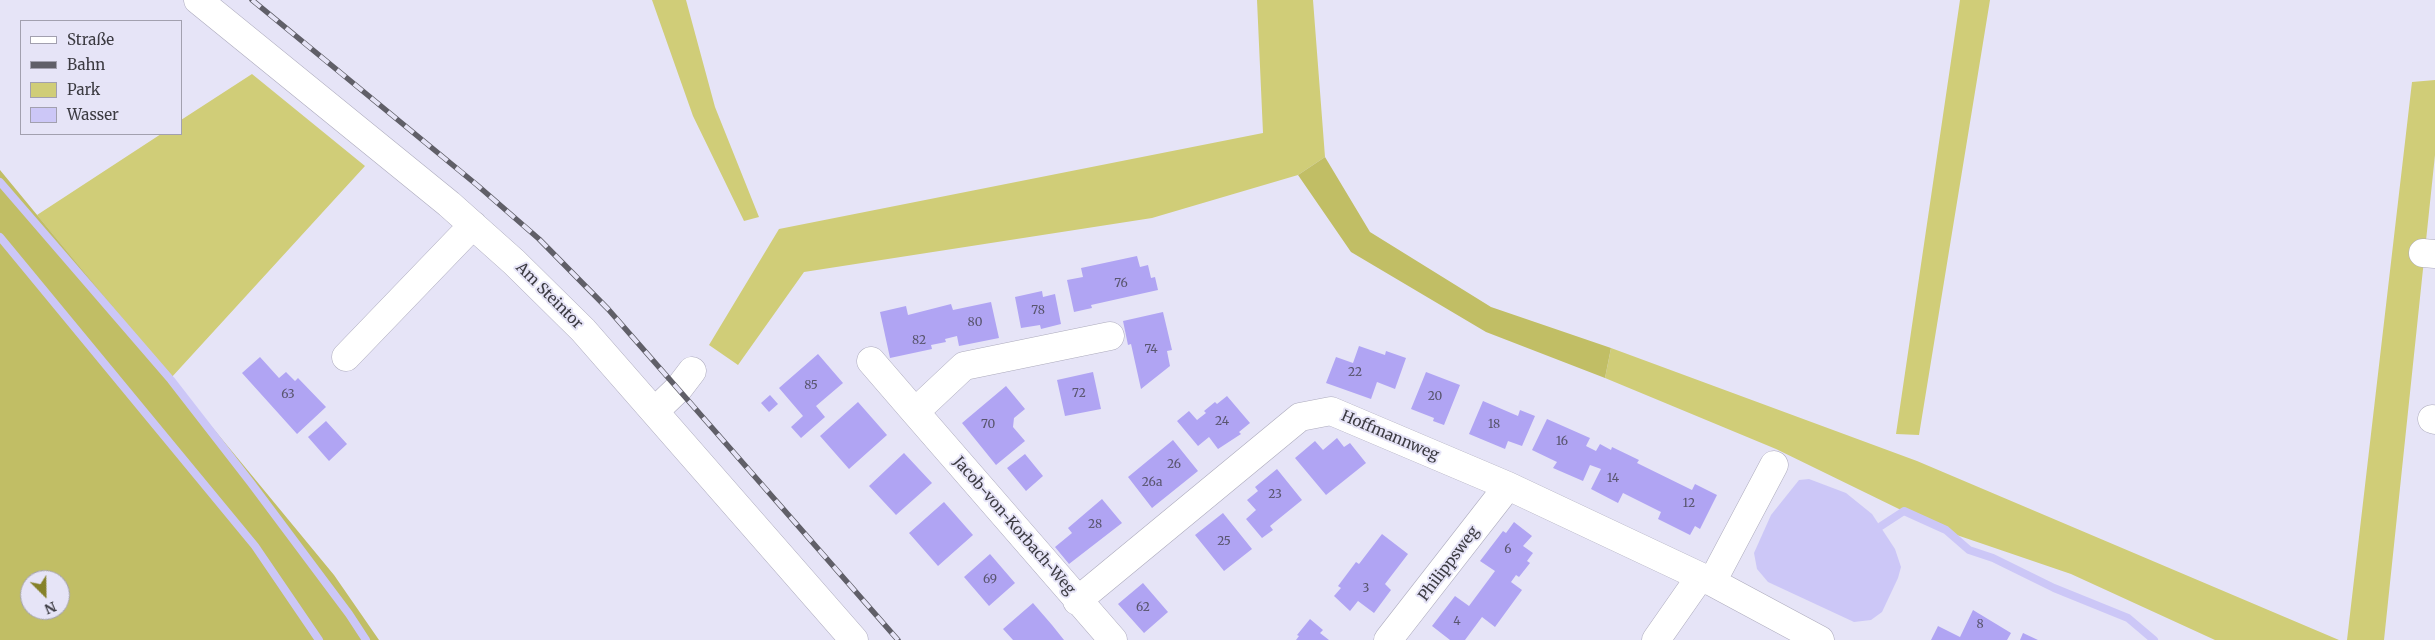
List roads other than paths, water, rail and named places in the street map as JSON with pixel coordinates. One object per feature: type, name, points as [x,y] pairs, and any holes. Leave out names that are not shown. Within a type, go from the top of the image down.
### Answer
[{"type":"street","name":"Am Steintor","points":[[198,0],[473,225],[514,262],[582,330],[655,411],[854,640]]},
{"type":"street","points":[[346,357],[473,225]]},
{"type":"street","points":[[915,412],[964,366],[1110,336]]},
{"type":"street","name":"Jacob-von-Korbach-Weg","points":[[871,361],[1113,640]]},
{"type":"street","points":[[655,411],[692,371]]},
{"type":"street","name":"Hoffmannweg","points":[[1077,600],[1300,417],[1331,411],[1508,486],[1706,579],[1820,640]]},
{"type":"street","points":[[1656,640],[1706,579],[1774,465]]},
{"type":"street","name":"Philippsweg","points":[[1388,640],[1508,486]]},
{"type":"water","points":[[1809,479],[1846,493],[1872,514],[1895,549],[1901,567],[1898,578],[1882,612],[1871,620],[1854,622],[1768,582],[1757,569],[1754,553],[1771,515],[1799,480]]},
{"type":"waterway","points":[[0,182],[171,380],[251,483],[349,614],[366,640]]},
{"type":"waterway","points":[[0,237],[255,546],[319,640]]},
{"type":"waterway","points":[[1881,526],[1904,511],[1946,530],[1969,550],[1993,558],[2054,588],[2128,618],[2154,640]]},
{"type":"railway","points":[[252,0],[477,185],[539,239],[608,309],[898,640]]}]
